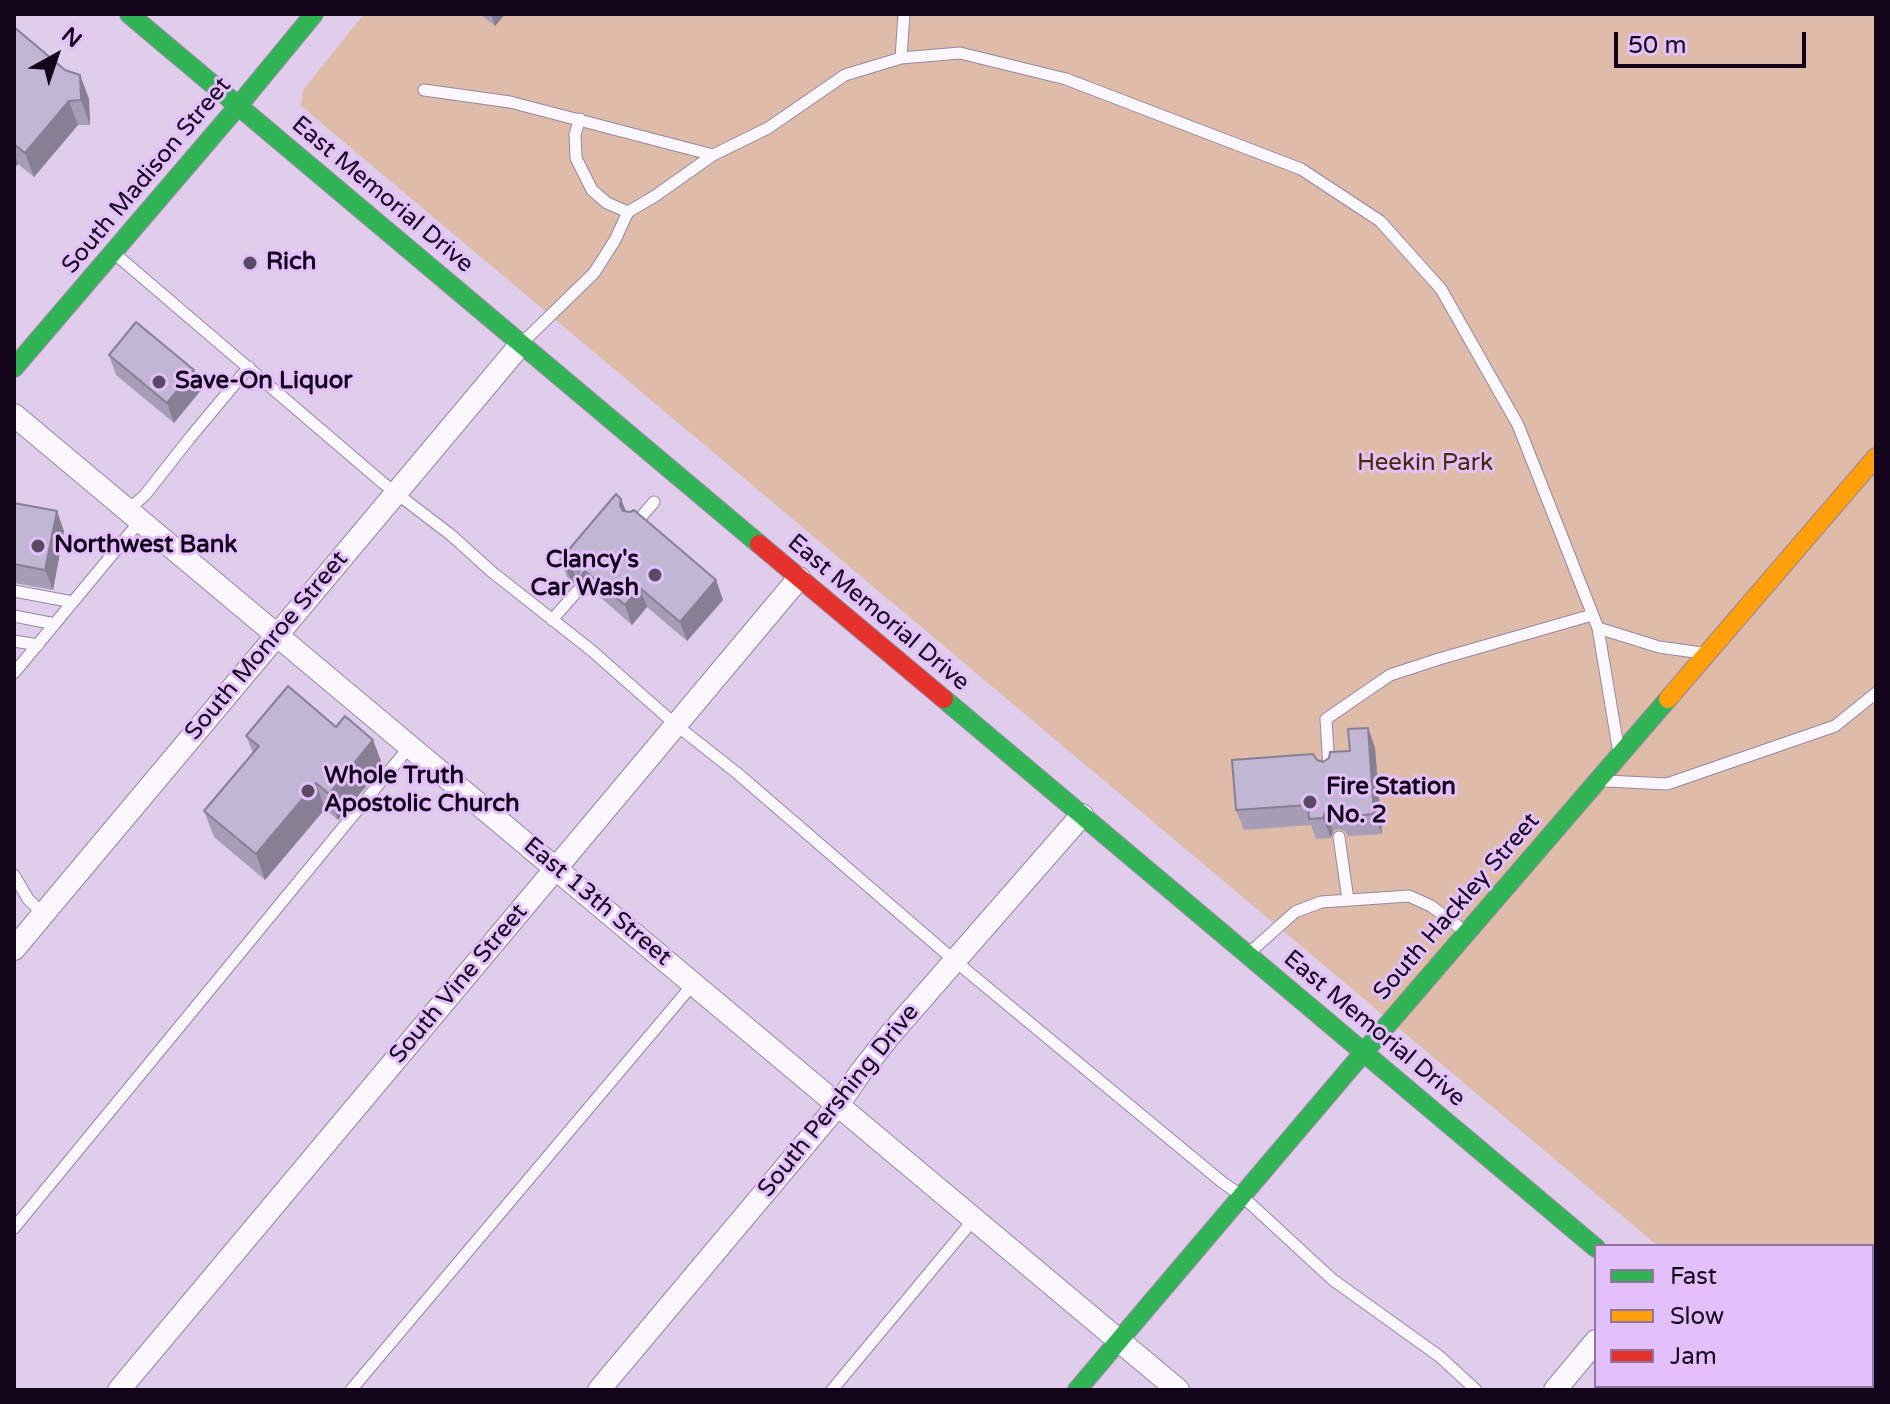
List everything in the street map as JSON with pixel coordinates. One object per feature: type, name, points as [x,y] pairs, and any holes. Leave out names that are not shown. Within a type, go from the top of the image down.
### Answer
[{"type":"main road","name":"East Memorial Drive","points":[[129,14],[1594,1246]]},
{"type":"main road","name":"South Madison Street","points":[[14,368],[314,14]]},
{"type":"main road","name":"South Hackley Street","points":[[1077,1390],[1876,457]]},
{"type":"street","name":"South Monroe Street","points":[[14,949],[521,344]]},
{"type":"street","name":"East 13th Street","points":[[14,415],[1178,1390]]},
{"type":"street","name":"South Vine Street","points":[[119,1390],[799,578]]},
{"type":"street","name":"South Pershing Drive","points":[[599,1390],[838,1105],[890,1035],[1082,815]]},
{"type":"street","points":[[1555,1390],[1594,1343]]},
{"type":"lane","points":[[901,58],[904,14]]},
{"type":"lane","points":[[521,344],[594,273],[628,212],[713,155],[768,128],[845,75],[901,58],[960,53],[1066,79],[1301,169],[1380,221],[1441,289],[1518,425],[1598,628],[1619,755]]},
{"type":"lane","points":[[424,90],[510,102],[713,155]]},
{"type":"lane","points":[[580,119],[575,134],[576,158],[592,190],[607,203],[628,212]]},
{"type":"lane","points":[[114,252],[383,483],[591,650],[955,961],[1242,1196],[1333,1280],[1439,1356],[1476,1390]]},
{"type":"lane","points":[[14,673],[73,602],[134,516],[145,495],[249,367]]},
{"type":"lane","points":[[635,524],[654,502]]},
{"type":"lane","points":[[552,620],[579,589]]},
{"type":"lane","points":[[14,591],[73,602]]},
{"type":"lane","points":[[1329,773],[1326,719],[1390,675],[1592,615]]},
{"type":"lane","points":[[14,616],[55,624]]},
{"type":"lane","points":[[1598,628],[1659,647],[1706,654]]},
{"type":"lane","points":[[14,641],[38,645]]},
{"type":"lane","points":[[1597,781],[1667,784],[1835,726],[1876,693]]},
{"type":"lane","points":[[14,1228],[410,746]]},
{"type":"lane","points":[[1339,837],[1348,900]]},
{"type":"lane","points":[[14,875],[28,899],[43,914]]},
{"type":"lane","points":[[1248,954],[1295,912],[1321,902],[1409,896],[1431,906],[1466,933]]},
{"type":"lane","points":[[351,1390],[694,983]]},
{"type":"lane","points":[[832,1390],[974,1219]]},
{"type":"green space","name":"Heekin Park","points":[[364,14],[1876,14],[1876,1390],[1826,1388],[1874,1388],[1874,1244],[1656,1244],[301,106],[303,90]]},
{"type":"building","points":[[14,27],[65,70],[80,75],[81,100],[69,101],[25,153],[14,144]]},
{"type":"building","points":[[136,322],[194,370],[167,403],[109,355]]},
{"type":"building","name":"Clancy's Car Wash","points":[[616,494],[621,499],[623,511],[634,510],[716,580],[680,622],[640,588],[625,605],[585,571],[580,577],[577,562],[565,564],[560,560]]},
{"type":"building","points":[[14,503],[57,511],[45,570],[14,564]]},
{"type":"building","name":"Whole Truth Apostolic Church","points":[[288,686],[336,727],[345,716],[373,740],[329,794],[316,783],[256,854],[204,811],[259,746],[246,736]]},
{"type":"building","name":"Fire Station No. 2","points":[[1368,728],[1374,814],[1340,817],[1338,811],[1331,809],[1326,811],[1323,818],[1309,819],[1308,805],[1236,810],[1232,760],[1313,754],[1323,762],[1329,758],[1330,752],[1350,751],[1348,729]]},
{"type":"traffic: fast","points":[[129,14],[759,544]]},
{"type":"traffic: fast","points":[[14,368],[314,14]]},
{"type":"traffic: fast","points":[[944,699],[1594,1246]]},
{"type":"traffic: fast","points":[[1077,1390],[1668,699]]},
{"type":"traffic: slow","points":[[1668,699],[1876,457]]},
{"type":"traffic: jam","points":[[759,544],[944,699]]},
{"type":"place","name":"Rich","points":[[250,263]]},
{"type":"place","name":"Save-On Liquor","points":[[159,382]]},
{"type":"place","name":"Northwest Bank","points":[[38,546]]},
{"type":"place","name":"Clancy's Car Wash","points":[[655,575]]},
{"type":"place","name":"Whole Truth Apostolic Church","points":[[308,791]]},
{"type":"place","name":"Fire Station No. 2","points":[[1310,802]]}]
